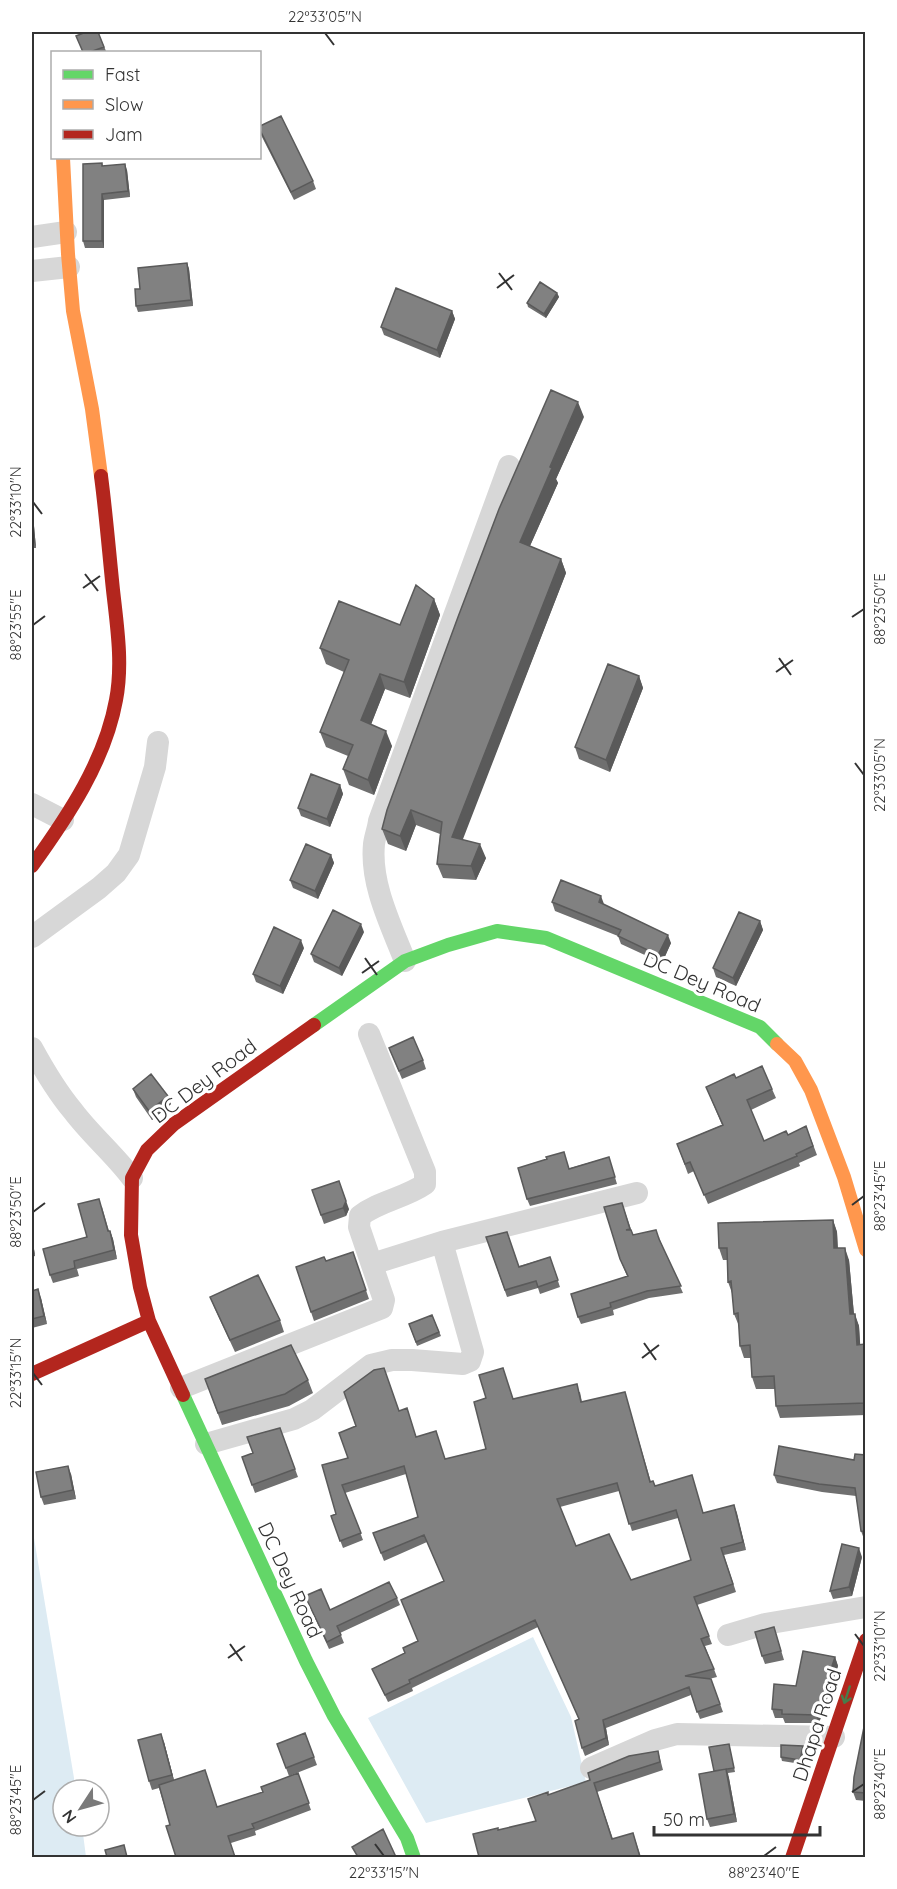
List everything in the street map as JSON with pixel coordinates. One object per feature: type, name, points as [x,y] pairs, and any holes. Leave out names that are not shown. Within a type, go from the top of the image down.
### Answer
[{"type":"street","points":[[32,866],[63,820],[104,744],[115,709],[119,675],[116,614],[92,409],[73,311],[66,232],[63,159]]},
{"type":"street","points":[[32,237],[66,232]]},
{"type":"street","points":[[32,271],[69,267]]},
{"type":"street","points":[[405,962],[382,901],[375,868],[374,845],[379,821],[509,466]]},
{"type":"street","points":[[32,937],[99,888],[116,873],[129,855],[155,767],[158,742]]},
{"type":"street","points":[[32,804],[63,820]]},
{"type":"street","name":"DC Dey Road","points":[[414,1857],[407,1838],[334,1716],[278,1603],[149,1321],[140,1287],[131,1235],[132,1178],[147,1150],[174,1124],[405,962],[448,945],[497,931],[546,938],[760,1027],[795,1061],[812,1090],[844,1177],[866,1250]]},
{"type":"street","points":[[181,1388],[382,1308],[384,1300],[359,1227],[360,1216],[367,1210],[425,1184],[425,1172],[369,1034]]},
{"type":"street","points":[[32,1048],[47,1075],[73,1112],[132,1178]]},
{"type":"street","points":[[372,1264],[442,1242],[637,1193]]},
{"type":"street","points":[[206,1444],[294,1419],[312,1410],[372,1365],[392,1360],[463,1364],[470,1361],[473,1352],[442,1242]]},
{"type":"street","points":[[32,1374],[149,1321]]},
{"type":"street","points":[[728,1635],[765,1624],[866,1607]]},
{"type":"street","name":"Dhapa Road","points":[[792,1857],[866,1640]]},
{"type":"street","points":[[591,1768],[655,1740],[677,1734],[834,1737]]},
{"type":"shaded area","points":[[33,1532],[74,1778],[51,1778],[51,1838],[84,1838],[86,1857],[32,1857]]},
{"type":"shaded area","points":[[533,1637],[571,1717],[586,1782],[426,1823],[368,1718]]},
{"type":"building","points":[[86,32],[98,32],[104,47],[93,51],[83,51],[76,36]]},
{"type":"building","points":[[281,116],[313,181],[291,192],[261,132],[261,126]]},
{"type":"building","points":[[102,163],[102,166],[125,164],[128,191],[102,194],[102,241],[83,241],[83,164]]},
{"type":"building","points":[[187,263],[191,300],[136,306],[135,289],[140,289],[138,268]]},
{"type":"building","points":[[540,282],[557,293],[544,314],[527,303]]},
{"type":"building","points":[[396,288],[452,311],[437,350],[381,327]]},
{"type":"building","points":[[551,390],[578,402],[520,542],[561,559],[452,837],[480,844],[471,866],[437,864],[442,822],[411,810],[400,836],[382,829],[387,810],[499,509]]},
{"type":"building","points":[[416,585],[434,599],[404,682],[380,674],[361,720],[386,731],[368,780],[343,769],[353,745],[320,732],[349,660],[320,648],[339,601],[400,625]]},
{"type":"building","points":[[608,664],[639,676],[606,760],[575,747]]},
{"type":"building","points":[[311,774],[340,785],[327,819],[298,808]]},
{"type":"building","points":[[306,844],[331,855],[315,891],[290,880]]},
{"type":"building","points":[[561,880],[601,896],[599,902],[668,935],[658,955],[618,936],[621,930],[552,902]]},
{"type":"building","points":[[333,910],[361,924],[339,968],[311,954]]},
{"type":"building","points":[[739,912],[760,921],[733,978],[713,968]]},
{"type":"building","points":[[274,927],[301,940],[280,986],[253,974]]},
{"type":"building","points":[[413,1037],[423,1060],[399,1071],[389,1048]]},
{"type":"building","points":[[762,1066],[772,1089],[747,1100],[764,1141],[786,1131],[788,1135],[806,1126],[813,1146],[796,1154],[797,1156],[704,1195],[690,1162],[685,1164],[677,1144],[723,1125],[706,1087],[734,1074],[736,1078]]},
{"type":"building","points":[[151,1074],[168,1096],[149,1111],[133,1089]]},
{"type":"building","points":[[564,1152],[569,1169],[609,1157],[615,1177],[527,1199],[518,1168]]},
{"type":"building","points":[[339,1181],[346,1201],[343,1208],[321,1215],[312,1190]]},
{"type":"building","points":[[99,1199],[114,1250],[74,1261],[75,1268],[50,1275],[43,1249],[87,1237],[78,1204]]},
{"type":"building","points":[[622,1203],[630,1229],[626,1230],[631,1230],[633,1235],[656,1230],[681,1286],[647,1291],[610,1303],[611,1307],[578,1317],[571,1294],[628,1276],[620,1259],[604,1207]]},
{"type":"building","points":[[833,1220],[834,1248],[845,1248],[850,1314],[855,1314],[857,1345],[865,1344],[866,1403],[776,1406],[774,1376],[752,1377],[750,1345],[740,1346],[738,1313],[734,1314],[731,1281],[728,1282],[727,1248],[719,1248],[718,1223]]},
{"type":"building","points":[[507,1232],[519,1267],[550,1257],[558,1280],[538,1287],[536,1281],[505,1290],[486,1237]]},
{"type":"building","points":[[353,1252],[366,1290],[311,1312],[296,1267],[324,1257],[326,1261]]},
{"type":"building","points":[[258,1275],[280,1320],[230,1340],[210,1297]]},
{"type":"building","points":[[38,1289],[44,1316],[32,1319],[32,1291]]},
{"type":"building","points":[[432,1315],[439,1332],[416,1342],[409,1324]]},
{"type":"building","points":[[291,1345],[308,1380],[285,1394],[218,1413],[205,1379]]},
{"type":"building","points":[[384,1368],[399,1411],[407,1408],[416,1437],[436,1431],[445,1459],[486,1449],[474,1402],[486,1398],[479,1375],[503,1368],[513,1399],[577,1384],[581,1402],[625,1392],[650,1482],[653,1481],[655,1486],[692,1475],[703,1513],[734,1505],[743,1542],[721,1548],[733,1584],[694,1597],[709,1636],[701,1639],[714,1669],[685,1676],[711,1679],[720,1704],[697,1712],[689,1687],[603,1720],[606,1738],[582,1748],[575,1721],[579,1719],[535,1620],[409,1680],[410,1683],[385,1695],[372,1669],[405,1653],[403,1648],[418,1641],[401,1600],[444,1581],[424,1535],[381,1553],[373,1533],[418,1517],[404,1466],[342,1485],[361,1533],[340,1541],[331,1516],[336,1514],[322,1465],[348,1458],[339,1433],[356,1426],[344,1392],[374,1370]],"holes":[[[617,1483],[629,1524],[676,1510],[691,1560],[631,1580],[609,1534],[576,1546],[557,1499]]]},
{"type":"building","points":[[280,1428],[295,1469],[252,1485],[242,1457],[253,1453],[247,1437]]},
{"type":"building","points":[[779,1446],[854,1460],[855,1454],[866,1455],[866,1532],[861,1531],[855,1488],[774,1475]]},
{"type":"building","points":[[68,1466],[73,1490],[41,1497],[36,1472]]},
{"type":"building","points":[[842,1544],[859,1548],[849,1587],[830,1591]]},
{"type":"building","points":[[389,1582],[397,1598],[337,1626],[341,1635],[327,1642],[305,1596],[321,1589],[330,1610]]},
{"type":"building","points":[[774,1627],[781,1651],[762,1656],[755,1632]]},
{"type":"building","points":[[803,1651],[835,1657],[816,1715],[782,1714],[782,1710],[772,1709],[774,1684],[796,1686]]},
{"type":"building","points":[[865,1722],[866,1793],[853,1792],[854,1777]]},
{"type":"building","points":[[305,1733],[314,1757],[286,1768],[277,1744]]},
{"type":"building","points":[[161,1734],[172,1775],[149,1781],[138,1740]]},
{"type":"building","points":[[729,1744],[734,1768],[714,1771],[709,1747]]},
{"type":"building","points":[[781,1745],[803,1746],[800,1760],[781,1757]]},
{"type":"building","points":[[658,1751],[660,1762],[594,1783],[612,1839],[633,1833],[640,1857],[479,1857],[473,1834],[536,1821],[528,1799],[548,1792],[548,1795],[590,1780],[588,1773],[629,1756]]},
{"type":"building","points":[[726,1769],[734,1814],[707,1819],[699,1774]]},
{"type":"building","points":[[205,1770],[217,1807],[263,1792],[261,1787],[298,1773],[309,1803],[252,1824],[254,1828],[228,1836],[235,1857],[176,1857],[166,1826],[170,1825],[159,1785]]},
{"type":"building","points":[[383,1829],[396,1857],[358,1857],[352,1847]]},
{"type":"building","points":[[124,1845],[127,1857],[107,1857],[105,1850]]},
{"type":"traffic: fast","points":[[314,1025],[405,961],[448,945],[497,931],[546,938],[760,1027],[777,1044]]},
{"type":"traffic: fast","points":[[183,1395],[306,1661],[334,1716],[407,1838],[414,1858]]},
{"type":"traffic: slow","points":[[63,159],[73,311],[92,409],[101,476]]},
{"type":"traffic: slow","points":[[777,1044],[795,1061],[811,1090],[844,1177],[866,1250]]},
{"type":"traffic: jam","points":[[32,866],[59,828],[94,766],[111,723],[116,700],[119,645],[101,476]]},
{"type":"traffic: jam","points":[[183,1395],[149,1321],[140,1287],[131,1235],[132,1178],[147,1150],[174,1124],[314,1025]]},
{"type":"traffic: jam","points":[[32,1374],[149,1321]]},
{"type":"traffic: jam","points":[[792,1858],[866,1640]]}]
